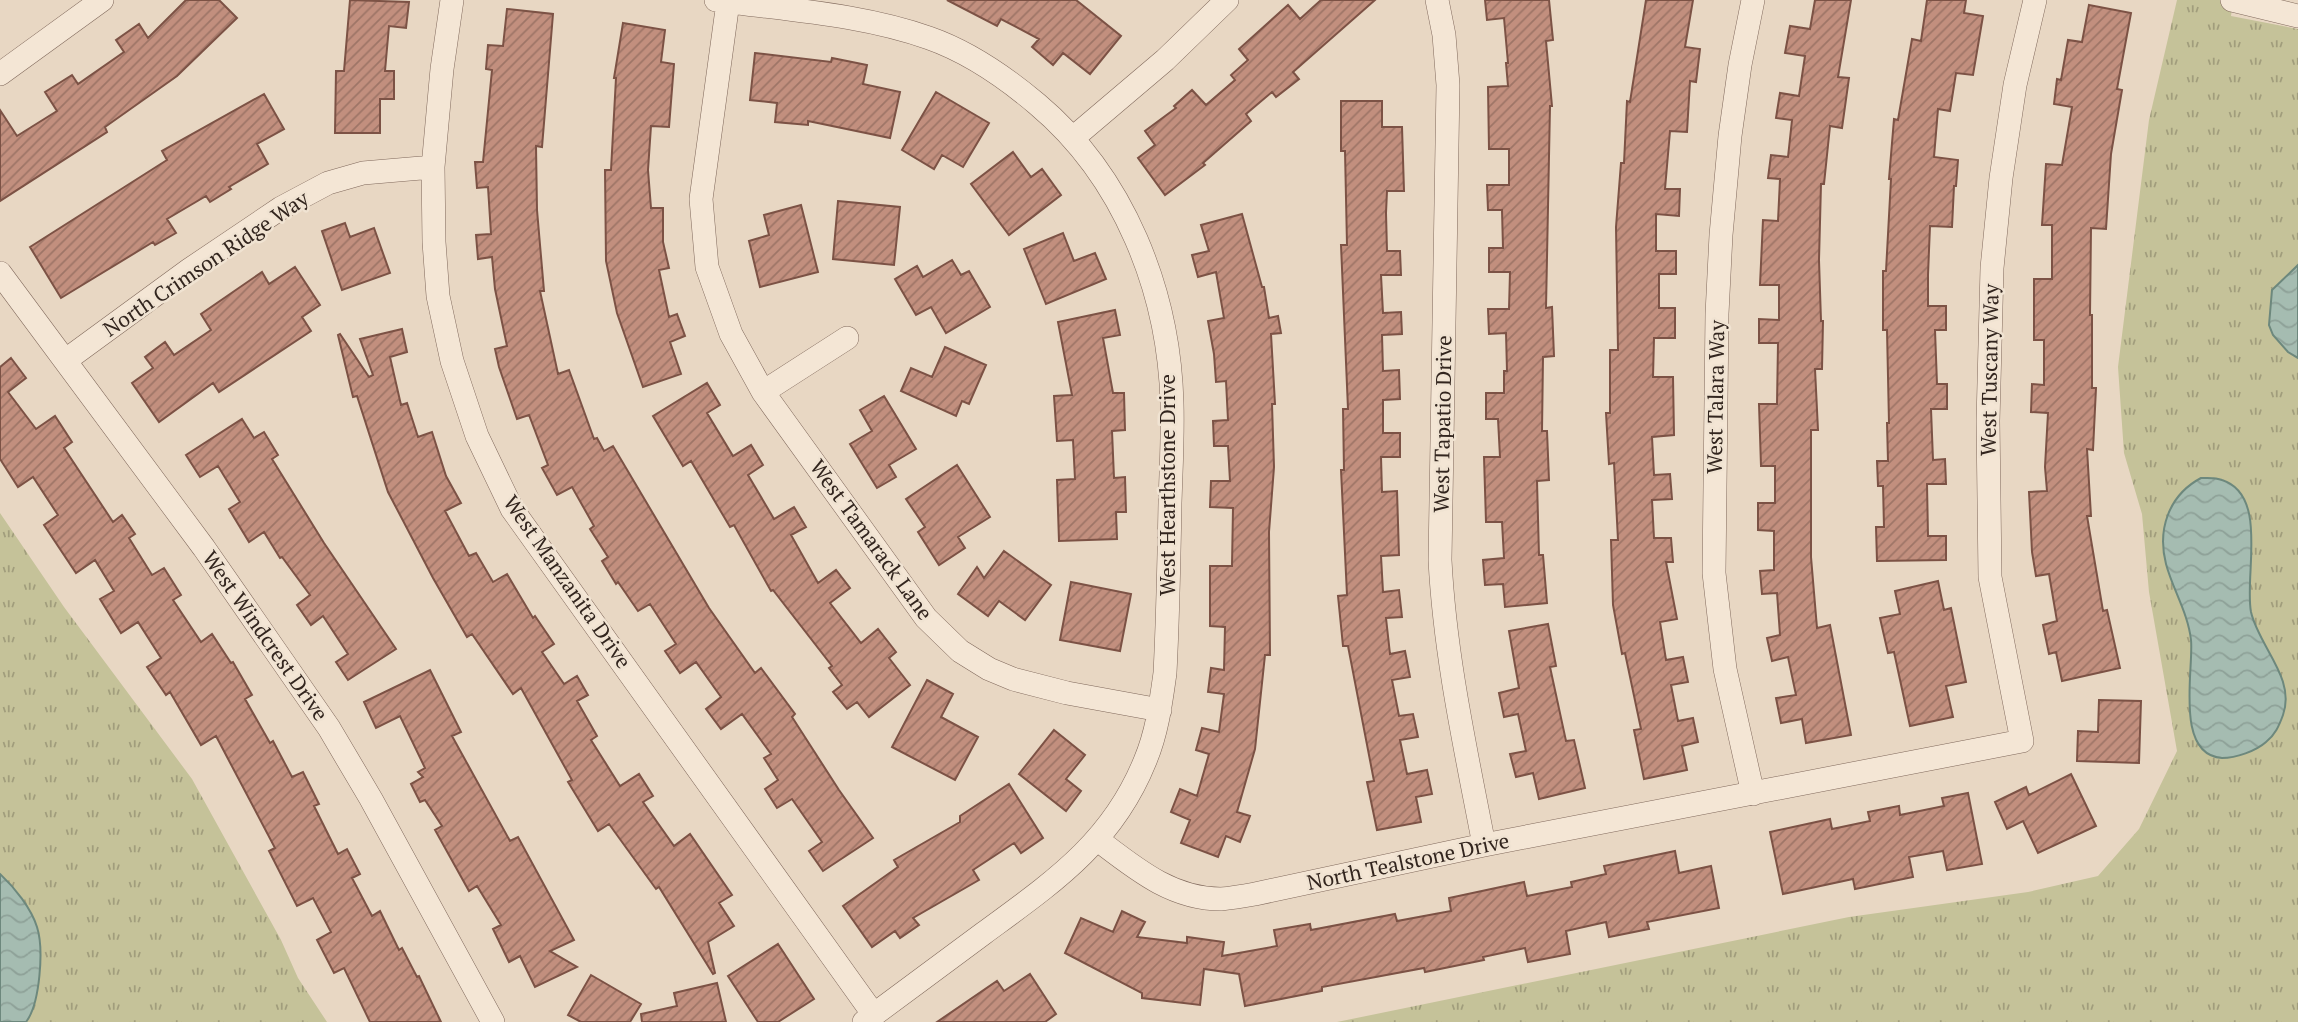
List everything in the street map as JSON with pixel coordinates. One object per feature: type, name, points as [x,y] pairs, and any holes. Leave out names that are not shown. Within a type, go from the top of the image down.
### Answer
[{"type":"street","points":[[0,74],[102,0]]},
{"type":"street","name":"West Manzanita Drive","points":[[452,0],[442,69],[433,167],[434,242],[438,296],[452,361],[477,436],[513,509],[869,1018]]},
{"type":"street","points":[[1073,138],[1165,60],[1227,0]]},
{"type":"street","name":"West Tapatio Drive","points":[[1437,0],[1444,34],[1448,85],[1440,560],[1450,665],[1484,845]]},
{"type":"street","name":"West Talara Way","points":[[1753,0],[1731,125],[1721,235],[1717,313],[1714,573],[1725,669],[1753,794]]},
{"type":"street","name":"West Tuscany Way","points":[[2022,741],[1990,577],[1989,421],[1993,268],[2001,178],[2015,85],[2035,0]]},
{"type":"street","points":[[2232,0],[2298,16]]},
{"type":"street","name":"West Hearthstone Drive","points":[[722,1],[823,13],[901,29],[932,39],[967,56],[1007,79],[1054,118],[1073,138],[1122,208],[1146,262],[1160,310],[1168,354],[1172,402],[1167,625],[1160,710],[1146,760],[1122,806],[1098,840]]},
{"type":"street","name":"West Tamarack Lane","points":[[722,1],[701,199],[707,267],[731,334],[763,392],[926,618],[960,651],[989,669],[1013,679],[1067,693],[1160,710]]},
{"type":"street","name":"North Crimson Ridge Way","points":[[66,359],[200,262],[281,208],[328,183],[363,173],[433,167]]},
{"type":"street","name":"West Windcrest Drive","points":[[0,273],[204,548],[329,728],[493,1022]]},
{"type":"street","points":[[763,392],[846,338]]},
{"type":"street","name":"North Tealstone Drive","points":[[1098,840],[1143,874],[1168,888],[1193,895],[1222,898],[1255,894],[1484,845],[2022,741]]},
{"type":"street","points":[[869,1018],[1044,889],[1098,840]]},
{"type":"green space","points":[[2177,0],[2233,0],[2231,16],[2298,29],[2298,1022],[1337,1022],[1849,917],[2028,892],[2098,876],[2139,829],[2177,751],[2149,592],[2142,514],[2124,453],[2118,367],[2149,120]]},
{"type":"green space","points":[[0,513],[64,607],[192,779],[281,940],[298,978],[327,1022],[0,1022]]},
{"type":"water","points":[[2298,265],[2298,358],[2288,352],[2273,335],[2269,325],[2272,290]]},
{"type":"water","points":[[2201,478],[2222,480],[2236,489],[2245,502],[2252,538],[2251,612],[2285,688],[2283,715],[2272,736],[2251,751],[2228,758],[2207,753],[2197,742],[2192,727],[2189,689],[2191,640],[2164,551],[2165,526],[2173,503],[2190,485]]},
{"type":"water","points":[[0,874],[27,906],[39,937],[37,990],[35,1003],[26,1022],[0,1022]]},
{"type":"building","points":[[186,0],[219,0],[237,18],[177,76],[105,127],[107,132],[0,201],[0,110],[17,136],[57,111],[45,92],[72,75],[78,84],[124,52],[116,40],[139,24],[148,38]]},
{"type":"building","points":[[350,0],[409,2],[406,28],[389,26],[385,71],[394,71],[394,99],[380,99],[380,133],[335,133],[336,71],[344,71]]},
{"type":"building","points":[[947,0],[1076,0],[1121,36],[1090,74],[1063,53],[1053,65],[1032,47],[1039,39],[1001,19],[997,26]]},
{"type":"building","points":[[1321,0],[1375,0],[1293,72],[1299,79],[1276,97],[1272,92],[1246,114],[1251,121],[1203,163],[1205,165],[1165,195],[1138,158],[1155,145],[1145,131],[1176,108],[1174,106],[1192,90],[1206,105],[1235,80],[1231,75],[1248,60],[1239,49],[1288,5],[1300,19]]},
{"type":"building","points":[[1485,0],[1549,0],[1553,40],[1546,41],[1552,106],[1546,308],[1552,307],[1554,356],[1543,357],[1542,431],[1547,431],[1549,480],[1537,481],[1539,555],[1543,555],[1547,603],[1505,607],[1503,584],[1485,585],[1483,560],[1504,558],[1502,522],[1486,522],[1484,457],[1500,457],[1498,419],[1486,419],[1486,393],[1504,393],[1504,371],[1507,371],[1506,333],[1489,334],[1488,309],[1509,309],[1510,272],[1489,272],[1489,248],[1503,248],[1502,210],[1488,210],[1487,185],[1509,185],[1509,149],[1489,149],[1488,87],[1508,86],[1508,63],[1504,18],[1487,20]]},
{"type":"building","points":[[1646,0],[1693,0],[1685,47],[1700,49],[1696,82],[1690,81],[1687,132],[1670,131],[1665,189],[1680,189],[1679,216],[1656,214],[1656,251],[1676,251],[1676,274],[1659,274],[1659,308],[1675,308],[1675,338],[1654,338],[1653,377],[1673,377],[1674,435],[1652,437],[1654,475],[1670,474],[1672,499],[1652,500],[1654,538],[1671,538],[1673,562],[1666,562],[1677,619],[1660,622],[1666,660],[1683,657],[1688,682],[1671,685],[1678,721],[1693,718],[1698,742],[1682,746],[1687,770],[1644,779],[1634,730],[1641,729],[1613,605],[1611,540],[1618,540],[1614,463],[1609,464],[1606,413],[1610,413],[1610,350],[1618,350],[1616,227],[1621,163],[1624,163],[1627,101],[1630,102]]},
{"type":"building","points":[[1815,0],[1851,0],[1838,77],[1849,78],[1842,128],[1830,126],[1824,184],[1821,184],[1819,260],[1823,321],[1822,369],[1815,369],[1818,430],[1811,430],[1811,557],[1817,628],[1830,625],[1851,735],[1806,743],[1802,719],[1781,723],[1776,698],[1796,695],[1788,657],[1772,661],[1767,638],[1780,635],[1777,593],[1762,594],[1760,571],[1774,570],[1774,531],[1758,530],[1758,503],[1775,503],[1775,466],[1761,466],[1759,404],[1777,404],[1778,343],[1759,343],[1759,319],[1779,320],[1779,285],[1760,285],[1763,220],[1778,221],[1780,179],[1768,178],[1771,155],[1788,157],[1792,120],[1776,118],[1780,93],[1799,96],[1805,56],[1785,53],[1790,26],[1810,29]]},
{"type":"building","points":[[1927,0],[1966,0],[1964,13],[1983,16],[1973,75],[1956,73],[1950,111],[1938,109],[1934,157],[1958,160],[1952,227],[1930,226],[1928,275],[1928,306],[1946,306],[1946,330],[1935,330],[1937,384],[1947,384],[1947,409],[1931,409],[1933,460],[1945,459],[1946,484],[1927,484],[1928,536],[1946,536],[1946,560],[1877,561],[1876,527],[1884,527],[1883,486],[1878,486],[1877,461],[1888,461],[1887,330],[1883,330],[1883,271],[1886,271],[1894,119],[1898,120],[1912,39],[1921,41]]},
{"type":"building","points":[[2089,5],[2131,13],[2117,89],[2122,90],[2111,154],[2106,229],[2091,228],[2092,388],[2096,388],[2093,450],[2087,449],[2091,516],[2087,516],[2103,611],[2107,610],[2120,668],[2062,681],[2056,652],[2049,654],[2043,625],[2057,621],[2049,574],[2036,576],[2032,552],[2029,492],[2047,491],[2045,467],[2048,413],[2031,412],[2032,384],[2044,385],[2044,340],[2034,340],[2034,279],[2052,279],[2052,225],[2042,225],[2046,164],[2062,165],[2072,107],[2054,104],[2057,79],[2061,80],[2068,40],[2082,42]]},
{"type":"building","points":[[507,9],[553,14],[542,147],[536,146],[537,210],[544,291],[540,291],[558,374],[569,370],[594,439],[597,438],[604,451],[613,446],[709,608],[755,673],[761,668],[795,714],[792,717],[873,838],[823,871],[809,851],[822,842],[792,799],[777,808],[765,789],[778,780],[764,758],[771,754],[742,714],[721,729],[706,709],[721,697],[696,662],[680,673],[665,651],[676,644],[650,604],[638,611],[618,582],[616,584],[602,561],[608,557],[590,529],[594,526],[572,487],[557,495],[542,468],[548,465],[529,415],[517,419],[495,349],[507,346],[495,289],[492,257],[478,259],[476,235],[491,234],[488,187],[477,188],[475,162],[483,162],[492,70],[486,69],[488,45],[503,46]]},
{"type":"building","points":[[623,23],[665,30],[661,62],[674,64],[669,127],[651,126],[648,170],[651,208],[663,208],[663,242],[669,268],[659,270],[669,317],[677,314],[685,336],[670,342],[681,374],[643,387],[617,313],[606,261],[605,170],[611,170],[614,78]]},
{"type":"building","points":[[755,53],[831,62],[832,58],[867,65],[863,84],[900,92],[890,138],[808,121],[808,125],[775,122],[777,103],[750,100]]},
{"type":"building","points":[[936,92],[989,123],[963,167],[942,155],[934,169],[902,150]]},
{"type":"building","points":[[264,94],[284,129],[257,144],[268,164],[229,187],[231,189],[210,202],[206,196],[167,219],[176,233],[155,245],[153,242],[61,298],[30,247],[167,160],[162,151]]},
{"type":"building","points":[[1341,101],[1382,101],[1382,127],[1402,127],[1404,191],[1387,191],[1386,213],[1387,251],[1400,251],[1401,275],[1381,275],[1383,313],[1401,312],[1402,334],[1382,335],[1383,371],[1399,370],[1400,399],[1383,400],[1383,433],[1400,433],[1400,457],[1381,457],[1382,492],[1397,491],[1399,555],[1381,556],[1383,592],[1399,590],[1402,617],[1386,618],[1390,654],[1405,651],[1410,677],[1392,680],[1399,716],[1413,714],[1418,737],[1400,740],[1407,774],[1427,770],[1432,794],[1416,797],[1421,822],[1377,830],[1367,782],[1374,781],[1348,646],[1343,646],[1338,596],[1347,595],[1341,470],[1344,470],[1343,409],[1348,409],[1341,245],[1347,245]]},
{"type":"building","points":[[1013,152],[1031,177],[1042,169],[1061,195],[1009,235],[971,184]]},
{"type":"building","points":[[838,201],[900,207],[894,265],[833,259]]},
{"type":"building","points":[[801,205],[818,272],[760,287],[749,241],[769,235],[764,215]]},
{"type":"building","points":[[1242,214],[1264,287],[1269,318],[1278,316],[1281,333],[1271,334],[1275,404],[1272,404],[1274,467],[1269,532],[1270,655],[1265,655],[1255,749],[1237,812],[1250,816],[1240,842],[1226,836],[1218,857],[1181,843],[1190,820],[1171,812],[1180,789],[1197,796],[1209,754],[1196,750],[1202,728],[1219,732],[1224,694],[1208,692],[1211,668],[1224,670],[1225,627],[1210,626],[1210,566],[1232,566],[1233,508],[1210,507],[1211,481],[1230,481],[1228,446],[1214,446],[1213,421],[1228,420],[1226,381],[1216,382],[1208,321],[1224,318],[1216,272],[1198,277],[1192,255],[1209,251],[1201,225]]},
{"type":"building","points":[[345,223],[350,237],[374,228],[390,273],[342,290],[322,231]]},
{"type":"building","points":[[1063,233],[1074,261],[1095,253],[1106,279],[1046,304],[1024,249]]},
{"type":"building","points":[[952,260],[961,275],[969,271],[990,307],[946,333],[931,307],[916,315],[895,279],[917,266],[923,277]]},
{"type":"building","points":[[295,267],[320,305],[302,317],[311,331],[219,392],[213,383],[159,422],[132,383],[153,368],[145,357],[165,342],[174,355],[211,330],[201,314],[262,272],[269,284]]},
{"type":"building","points":[[1115,310],[1120,335],[1103,338],[1113,393],[1124,393],[1125,430],[1112,431],[1114,478],[1125,477],[1126,512],[1116,512],[1117,539],[1059,541],[1057,480],[1075,479],[1073,440],[1057,441],[1054,396],[1072,395],[1058,322]]},
{"type":"building","points":[[402,329],[407,352],[390,357],[401,405],[407,403],[418,437],[432,432],[446,476],[461,503],[445,511],[469,556],[476,553],[493,582],[507,574],[533,618],[535,616],[554,644],[542,652],[564,684],[577,676],[588,695],[577,701],[597,736],[591,740],[620,786],[639,774],[653,796],[643,802],[674,846],[690,834],[732,895],[719,903],[734,926],[708,942],[715,973],[713,974],[659,887],[656,889],[609,824],[598,831],[568,782],[572,780],[521,688],[513,694],[472,634],[467,637],[388,492],[357,396],[353,397],[338,335],[340,334],[369,377],[373,375],[360,339]]},
{"type":"building","points":[[945,347],[986,365],[969,404],[962,401],[956,416],[901,391],[911,368],[932,377]]},
{"type":"building","points":[[11,358],[26,378],[8,392],[36,429],[55,416],[72,442],[64,448],[113,522],[122,515],[135,534],[129,538],[152,575],[164,568],[181,595],[173,600],[201,642],[212,634],[231,663],[233,662],[252,695],[245,699],[270,743],[273,741],[292,777],[303,772],[319,804],[314,806],[338,854],[347,849],[360,874],[352,878],[372,916],[380,911],[399,950],[402,948],[417,977],[419,976],[441,1022],[370,1022],[344,968],[334,973],[317,940],[331,932],[313,898],[297,906],[269,851],[275,848],[216,736],[201,745],[170,692],[166,695],[147,667],[161,658],[138,622],[121,633],[100,599],[114,591],[95,560],[76,573],[44,525],[58,515],[33,477],[18,487],[0,459],[0,367]]},
{"type":"building","points":[[707,383],[720,405],[707,413],[733,456],[751,445],[763,465],[748,475],[774,519],[794,507],[806,527],[791,535],[818,583],[836,570],[850,588],[830,603],[861,643],[878,629],[896,652],[889,658],[910,685],[869,717],[857,702],[847,709],[833,692],[842,685],[829,668],[832,666],[773,590],[771,591],[734,525],[730,527],[691,461],[683,466],[653,416]]},
{"type":"building","points":[[884,396],[916,449],[889,465],[896,477],[877,488],[850,444],[872,431],[860,410]]},
{"type":"building","points":[[242,419],[254,438],[264,432],[278,455],[272,459],[324,543],[396,649],[348,680],[336,662],[348,654],[323,616],[311,625],[297,605],[310,595],[282,557],[280,558],[264,532],[249,542],[229,509],[240,502],[218,466],[200,477],[186,455]]},
{"type":"building","points":[[957,465],[990,517],[958,537],[965,548],[939,565],[918,532],[925,527],[906,499]]},
{"type":"building","points":[[1004,551],[1051,585],[1025,620],[999,601],[988,616],[958,594],[977,567],[984,578]]},
{"type":"building","points":[[1938,581],[1944,610],[1951,608],[1966,682],[1946,686],[1953,717],[1910,726],[1894,652],[1888,653],[1880,618],[1900,614],[1895,591]]},
{"type":"building","points":[[1071,582],[1131,594],[1120,651],[1060,640]]},
{"type":"building","points":[[1548,624],[1556,666],[1550,667],[1566,741],[1574,740],[1585,788],[1539,799],[1533,773],[1516,777],[1510,754],[1526,751],[1518,714],[1504,717],[1499,693],[1519,688],[1509,631]]},
{"type":"building","points":[[430,670],[461,732],[452,736],[510,841],[518,837],[574,940],[550,951],[577,967],[535,987],[520,956],[509,962],[493,929],[501,925],[477,886],[469,891],[435,830],[442,826],[425,800],[420,802],[411,784],[423,777],[418,772],[425,768],[400,716],[376,728],[364,702]]},
{"type":"building","points":[[927,680],[953,694],[941,717],[978,737],[955,780],[892,747]]},
{"type":"building","points":[[2099,700],[2141,701],[2139,763],[2077,761],[2078,731],[2098,732]]},
{"type":"building","points":[[1054,730],[1085,755],[1066,779],[1081,791],[1066,811],[1019,774]]},
{"type":"building","points":[[2071,774],[2096,826],[2038,853],[2023,821],[2007,829],[1995,802],[2026,787],[2029,795]]},
{"type":"building","points":[[1009,784],[1043,838],[1021,853],[1014,843],[973,870],[979,880],[913,918],[919,925],[900,938],[895,931],[872,947],[843,906],[898,867],[894,860],[960,822],[960,816]]},
{"type":"building","points":[[1968,793],[1982,864],[1947,870],[1943,851],[1909,857],[1913,877],[1855,889],[1853,879],[1783,894],[1770,832],[1830,819],[1832,829],[1870,821],[1868,812],[1899,806],[1900,815],[1944,806],[1942,798]]},
{"type":"building","points":[[1675,851],[1679,873],[1711,866],[1719,908],[1647,922],[1649,929],[1609,937],[1606,922],[1566,931],[1570,954],[1528,962],[1525,948],[1483,957],[1484,960],[1425,972],[1424,968],[1322,987],[1322,991],[1245,1006],[1239,974],[1204,969],[1200,1005],[1142,998],[1142,993],[1065,953],[1081,918],[1113,932],[1122,911],[1145,922],[1137,937],[1187,943],[1187,937],[1224,942],[1222,956],[1277,946],[1274,930],[1310,924],[1311,930],[1395,914],[1397,921],[1451,911],[1449,898],[1524,882],[1527,896],[1572,887],[1571,882],[1606,874],[1604,866]]},
{"type":"building","points":[[778,944],[814,999],[778,1022],[758,1022],[728,976]]},
{"type":"building","points":[[1030,974],[1056,1014],[1045,1022],[937,1022],[997,981],[1004,991]]},
{"type":"building","points":[[591,975],[641,1004],[630,1022],[581,1022],[568,1015]]},
{"type":"building","points":[[717,983],[726,1022],[642,1022],[641,1014],[677,1006],[674,993]]}]
